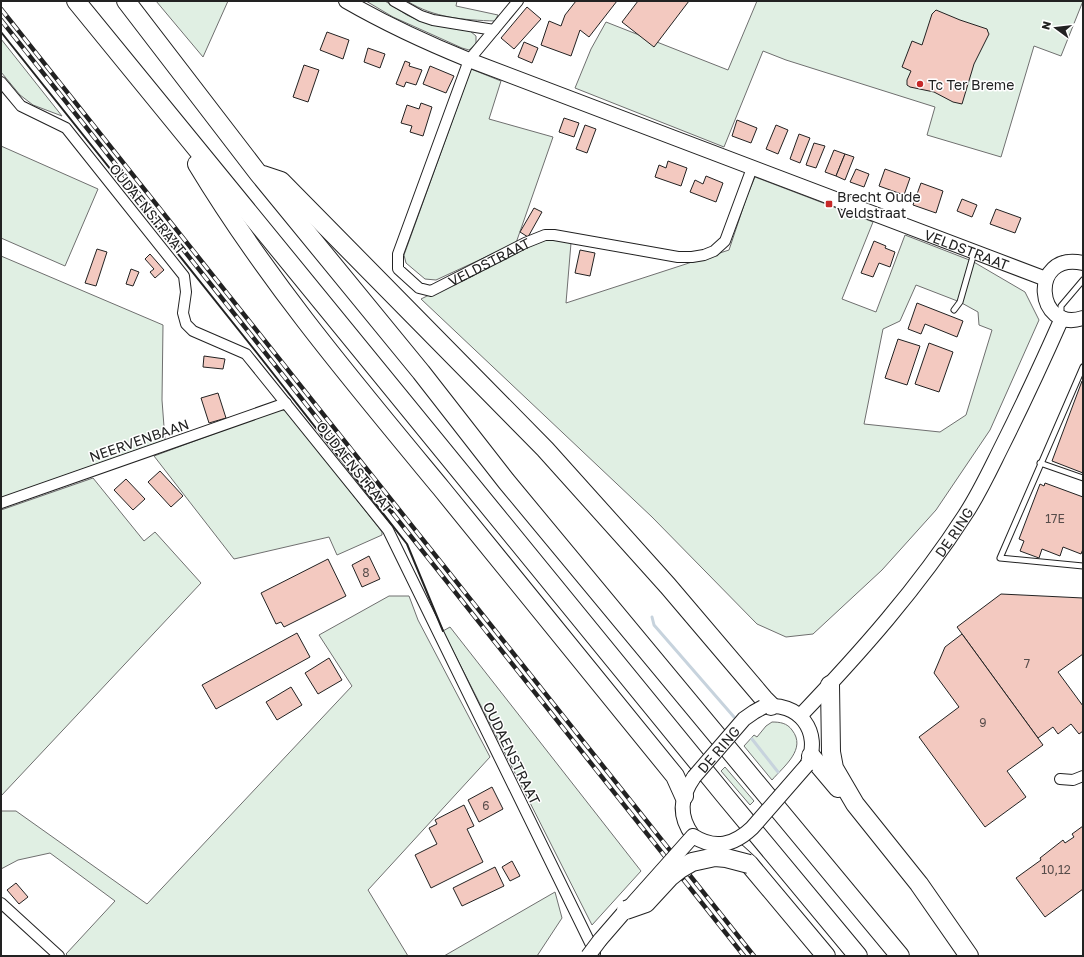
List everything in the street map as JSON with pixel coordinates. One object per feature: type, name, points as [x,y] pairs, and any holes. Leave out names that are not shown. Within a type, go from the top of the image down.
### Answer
[{"type":"highway","points":[[76,1],[726,797],[858,956]]},
{"type":"highway","points":[[126,1],[258,173],[416,366],[506,481],[900,956]]},
{"type":"highway","points":[[162,107],[221,203],[261,262],[367,398],[675,776],[684,796]]},
{"type":"highway","points":[[258,173],[281,181],[545,449],[764,699],[767,707]]},
{"type":"highway","points":[[830,685],[830,742],[832,760],[834,768],[855,804]]},
{"type":"highway","points":[[809,760],[855,804],[919,884],[970,956]]},
{"type":"highway","points":[[701,840],[739,854],[826,956]]},
{"type":"highway","points":[[626,910],[646,903],[670,877],[692,862],[715,857],[726,858],[749,864]]},
{"type":"main road","name":"VELDSTRAAT","points":[[346,1],[420,40],[469,60],[1046,279]]},
{"type":"main road","points":[[1083,263],[1074,261],[1065,262],[1057,266],[1050,272],[1046,279],[1044,289],[1045,298],[1049,307],[1055,314],[1062,318],[1072,320],[1083,318]]},
{"type":"main road","name":"DE RING","points":[[800,716],[830,685],[904,599],[936,558],[966,514],[1014,422],[1062,318]]},
{"type":"main road","points":[[588,956],[626,910],[701,840],[729,843],[743,837],[809,760],[812,737],[807,725],[800,716],[789,709],[767,707]]},
{"type":"main road","name":"DE RING","points":[[701,840],[687,827],[683,816],[682,805],[687,787],[694,776],[744,719],[754,712],[767,707]]},
{"type":"street","points":[[394,1],[421,16],[433,20],[494,30]]},
{"type":"street","points":[[469,60],[518,1]]},
{"type":"street","name":"VELDSTRAAT","points":[[469,60],[398,254],[398,269],[419,288],[431,291],[525,243],[546,235],[678,257],[704,255],[714,251],[726,241],[752,168]]},
{"type":"street","name":"OUDAENSTRAAT","points":[[1,82],[21,106],[66,128],[184,276],[186,292],[183,313],[186,324],[193,332],[246,354],[388,530],[596,956]]},
{"type":"street","name":"NEERVENBAAN","points":[[1,503],[286,403]]},
{"type":"street","points":[[1060,779],[1072,780],[1083,776]]},
{"type":"street","points":[[1,903],[59,956]]},
{"type":"lane","points":[[954,310],[960,302],[975,251]]},
{"type":"lane","points":[[1062,318],[1061,306],[1083,280]]},
{"type":"lane","points":[[1083,367],[1000,558],[1083,566]]},
{"type":"lane","points":[[1040,463],[1083,478]]},
{"type":"green space","points":[[156,1],[228,1],[203,57]]},
{"type":"green space","points":[[366,1],[385,1],[407,15],[420,21],[470,31],[476,36],[476,44],[469,50],[462,48],[393,17]]},
{"type":"green space","points":[[407,1],[457,1],[456,6],[498,15],[495,21],[461,19],[439,15],[417,7]]},
{"type":"green space","points":[[757,1],[1083,1],[1061,56],[1034,46],[1001,157],[927,135],[935,107],[786,60],[763,51],[724,147],[575,88],[591,49],[606,22],[728,70]]},
{"type":"green space","points":[[1,39],[62,116],[33,105],[20,95],[1,72]]},
{"type":"green space","points":[[471,69],[501,81],[489,119],[553,137],[516,243],[436,280],[425,279],[406,263],[404,255]]},
{"type":"green space","points":[[1,146],[98,189],[65,266],[1,238]]},
{"type":"green space","points":[[755,177],[873,222],[842,299],[876,312],[905,235],[972,261],[1025,292],[1039,320],[990,430],[936,510],[882,570],[813,634],[786,637],[757,624],[652,517],[421,299],[537,241],[557,239],[571,243],[566,303],[729,250]],"holes":[[[916,285],[960,302],[978,312],[979,325],[992,330],[966,415],[940,432],[864,424],[883,329],[900,321]]]},
{"type":"green space","points":[[1,256],[163,325],[162,400],[165,440],[1,498]]},
{"type":"green space","points":[[283,410],[288,412],[382,532],[382,535],[337,555],[329,537],[234,559],[154,456],[276,411]]},
{"type":"green space","points":[[93,478],[144,541],[155,532],[201,583],[1,796],[1,510]]},
{"type":"green space","points":[[389,596],[409,596],[418,620],[490,757],[368,890],[408,956],[68,956],[66,954],[115,901],[50,853],[18,860],[1,869],[1,811],[16,811],[147,904],[352,686],[319,635]]},
{"type":"green space","points":[[450,627],[641,871],[592,925],[443,631]]},
{"type":"green space","points":[[772,722],[783,723],[788,726],[796,737],[797,744],[788,763],[772,780],[744,746],[754,735],[757,737],[766,726]]},
{"type":"green space","points":[[725,767],[754,801],[750,805],[721,771]]},
{"type":"green space","points":[[555,892],[562,918],[537,956],[444,956]]},
{"type":"building","points":[[576,1],[617,1],[589,37],[580,30],[571,56],[541,45],[549,21],[561,26],[565,15]]},
{"type":"building","points":[[638,1],[689,1],[654,47],[622,22]]},
{"type":"building","points":[[527,7],[541,19],[514,49],[501,38]]},
{"type":"building","points":[[936,10],[987,29],[989,34],[974,64],[962,104],[953,102],[934,92],[910,87],[907,85],[907,80],[911,71],[902,67],[912,41],[922,45],[932,14]]},
{"type":"building","points":[[327,32],[349,40],[343,59],[320,50]]},
{"type":"building","points":[[524,42],[538,48],[532,63],[518,57]]},
{"type":"building","points":[[368,48],[385,54],[380,68],[364,62]]},
{"type":"building","points":[[405,61],[410,63],[409,66],[422,70],[416,85],[406,82],[404,87],[396,84]]},
{"type":"building","points":[[304,65],[319,70],[308,102],[293,97]]},
{"type":"building","points":[[430,66],[454,76],[446,93],[423,84]]},
{"type":"building","points":[[421,103],[432,107],[423,136],[410,132],[412,126],[401,123],[407,105],[419,109]]},
{"type":"building","points":[[564,118],[579,123],[574,137],[559,132]]},
{"type":"building","points":[[737,120],[757,128],[751,143],[732,136]]},
{"type":"building","points":[[585,125],[596,129],[587,153],[576,149]]},
{"type":"building","points":[[776,125],[788,130],[778,154],[766,149]]},
{"type":"building","points":[[799,134],[810,138],[800,163],[790,159]]},
{"type":"building","points":[[814,143],[825,146],[816,168],[806,165]]},
{"type":"building","points":[[834,150],[845,154],[836,176],[825,172]]},
{"type":"building","points":[[845,154],[854,157],[845,180],[836,176]]},
{"type":"building","points":[[668,161],[687,168],[681,186],[655,177],[659,165],[666,168]]},
{"type":"building","points":[[856,169],[869,174],[864,187],[850,182]]},
{"type":"building","points":[[885,169],[910,178],[904,195],[879,186]]},
{"type":"building","points":[[706,176],[723,183],[716,202],[690,192],[695,180],[703,184]]},
{"type":"building","points":[[921,183],[943,191],[936,213],[913,205]]},
{"type":"building","points":[[962,199],[977,205],[972,217],[957,211]]},
{"type":"building","points":[[534,208],[542,212],[528,237],[520,232]]},
{"type":"building","points":[[996,209],[1021,218],[1015,233],[990,224]]},
{"type":"building","points":[[874,241],[895,252],[890,267],[879,263],[873,277],[861,273]]},
{"type":"building","points":[[97,249],[107,252],[96,286],[85,283]]},
{"type":"building","points":[[580,250],[595,253],[590,276],[575,273]]},
{"type":"building","points":[[150,254],[164,270],[155,278],[150,272],[154,269],[145,259]]},
{"type":"building","points":[[131,269],[139,272],[133,286],[126,284]]},
{"type":"building","points":[[917,303],[963,321],[957,337],[925,324],[921,334],[908,329]]},
{"type":"building","points":[[898,339],[920,346],[907,385],[885,378]]},
{"type":"building","points":[[929,343],[953,352],[939,392],[915,384]]},
{"type":"building","points":[[204,356],[225,359],[223,369],[203,367]]},
{"type":"building","points":[[1083,381],[1083,473],[1052,461]]},
{"type":"building","points":[[218,393],[226,418],[209,423],[201,398]]},
{"type":"building","points":[[160,471],[183,496],[171,507],[148,482]]},
{"type":"building","points":[[126,479],[145,499],[133,510],[114,490]]},
{"type":"building","points":[[1045,483],[1083,497],[1083,549],[1081,554],[1063,547],[1060,556],[1042,549],[1039,558],[1020,551],[1024,541],[1019,539],[1040,484],[1044,486]]},
{"type":"building","points":[[369,556],[380,579],[362,587],[352,565]]},
{"type":"building","points":[[328,559],[346,596],[284,627],[281,622],[276,624],[261,593]]},
{"type":"building","points":[[1001,594],[1083,598],[1083,654],[1058,672],[1083,706],[1083,731],[1079,734],[1071,724],[1058,734],[1053,727],[1038,738],[957,627]]},
{"type":"building","points":[[297,633],[310,657],[216,709],[202,685]]},
{"type":"building","points":[[962,634],[1043,745],[1007,771],[1026,797],[985,827],[919,737],[959,707],[934,673],[945,647]]},
{"type":"building","points":[[329,658],[342,680],[318,694],[305,673]]},
{"type":"building","points":[[291,687],[302,705],[277,720],[266,702]]},
{"type":"building","points":[[492,787],[503,809],[479,822],[468,800]]},
{"type":"building","points":[[464,805],[474,826],[467,829],[483,862],[431,888],[415,855],[437,844],[429,828],[437,824],[435,820]]},
{"type":"building","points":[[1083,826],[1083,889],[1045,917],[1016,878],[1041,860],[1040,858],[1063,840],[1065,843],[1074,837],[1072,834]]},
{"type":"building","points":[[512,861],[520,876],[510,881],[502,867]]},
{"type":"building","points":[[495,867],[504,886],[462,906],[453,888]]},
{"type":"building","points":[[16,883],[28,897],[19,904],[7,890]]},
{"type":"waterway","points":[[652,617],[654,625],[734,717]]},
{"type":"waterway","points":[[752,739],[778,772]]},
{"type":"railway","points":[[1,9],[754,956]]},
{"type":"railway","points":[[1,20],[744,956]]},
{"type":"wall","points":[[1,32],[407,544],[443,631]]},
{"type":"place","name":"Tc Ter Breme","points":[[920,84]]},
{"type":"place","name":"Brecht Oude Veldstraat","points":[[829,204]]}]
